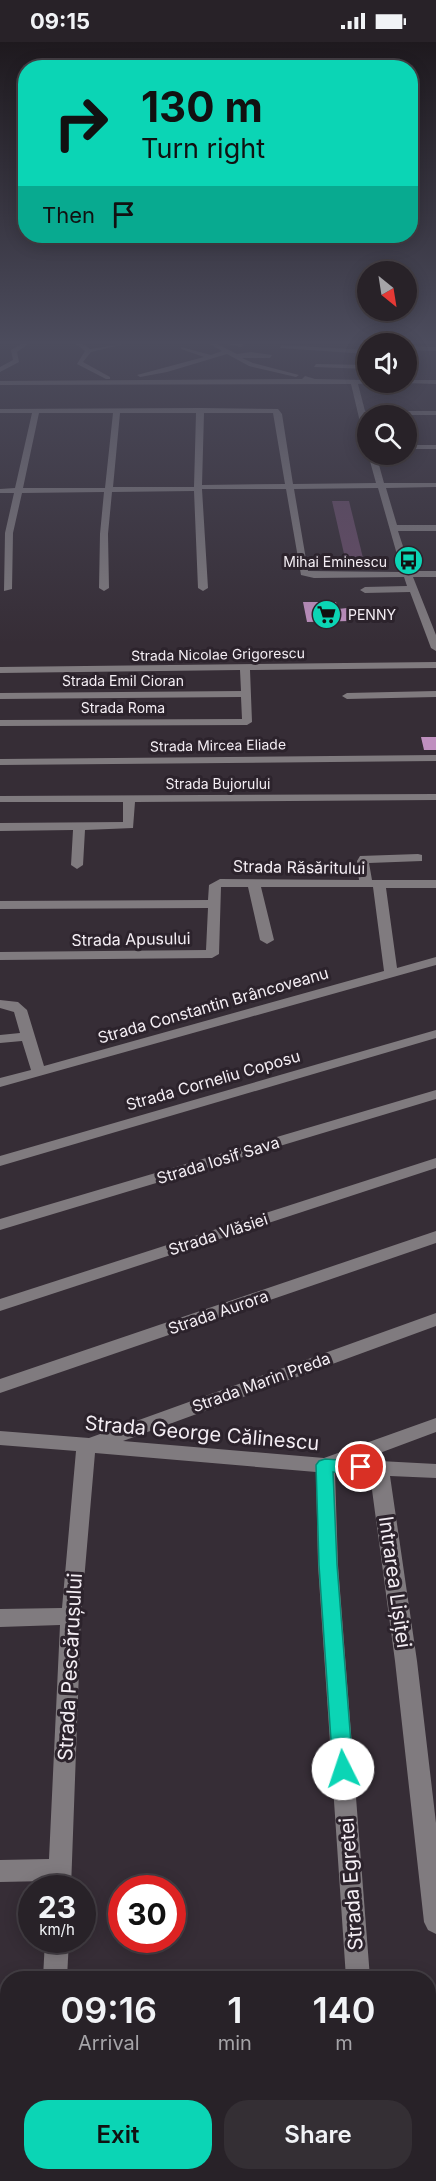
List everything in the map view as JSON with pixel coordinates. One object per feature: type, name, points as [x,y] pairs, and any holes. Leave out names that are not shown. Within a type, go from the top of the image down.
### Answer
[{"type":"street","points":[[7,589],[9,533],[29,444]]},
{"type":"street","points":[[104,588],[108,490],[113,444]]},
{"type":"street","points":[[199,444],[198,488],[203,588]]},
{"type":"street","points":[[283,444],[304,573],[314,575],[436,574]]},
{"type":"street","points":[[417,447],[436,447]]},
{"type":"street","points":[[375,465],[392,528],[436,648]]},
{"type":"street","points":[[0,491],[290,485],[436,485]]},
{"type":"street","points":[[392,528],[436,528]]},
{"type":"street","points":[[365,590],[413,589]]},
{"type":"street","points":[[421,609],[436,609]]},
{"type":"street","name":"Strada Nicolae Grigorescu","points":[[0,670],[436,665]]},
{"type":"street","points":[[245,667],[246,694]]},
{"type":"street","name":"Strada Emil Cioran","points":[[0,696],[246,694]]},
{"type":"street","name":"Strada Roma","points":[[0,723],[247,722],[246,694]]},
{"type":"street","points":[[347,696],[436,694]]},
{"type":"street","name":"Strada Mircea Eliade","points":[[0,762],[436,758]]},
{"type":"street","name":"Strada Bujorului","points":[[0,799],[436,797]]},
{"type":"street","points":[[0,827],[128,826],[129,798]]},
{"type":"street","points":[[77,866],[79,826]]},
{"type":"street","points":[[391,974],[373,884],[363,861],[364,859],[418,858]]},
{"type":"street","name":"Strada Răsăritului","points":[[213,904],[216,884],[436,884]]},
{"type":"street","points":[[254,884],[267,940]]},
{"type":"street","points":[[0,905],[213,904]]},
{"type":"street","name":"Strada Apusului","points":[[0,956],[212,954],[213,904]]},
{"type":"street","name":"Strada Constantin Brâncoveanu","points":[[0,1083],[436,961]]},
{"type":"street","points":[[0,1004],[13,1005],[20,1010],[39,1072]]},
{"type":"street","name":"Strada Corneliu Coposu","points":[[0,1161],[436,1034]]},
{"type":"street","points":[[0,1040],[28,1036]]},
{"type":"street","name":"Strada Iosif Sava","points":[[0,1226],[436,1094]]},
{"type":"street","name":"Strada Vlăsiei","points":[[0,1305],[436,1163]]},
{"type":"street","name":"Strada Aurora","points":[[0,1386],[436,1237]]},
{"type":"street","name":"Strada Marin Preda","points":[[86,1447],[436,1319]]},
{"type":"street","points":[[325,1465],[436,1425]]},
{"type":"street","name":"Strada George Călinescu","points":[[0,1438],[86,1447],[436,1471]]},
{"type":"street","name":"Strada Pescărușului","points":[[59,1875],[71,1616],[86,1447]]},
{"type":"street","name":"Strada Egretei","points":[[325,1465],[328,1565],[357,1971]]},
{"type":"street","name":"Intrarea Lișiței","points":[[379,1468],[406,1661],[436,1922]]},
{"type":"street","points":[[0,1618],[71,1616]]},
{"type":"street","points":[[0,1871],[30,1875]]},
{"type":"street","points":[[55,1971],[56,1953]]},
{"type":"shaded area","points":[[332,501],[349,501],[363,558],[345,558]]},
{"type":"building","name":"PENNY","points":[[303,602],[336,602],[338,609],[347,608],[350,621],[307,622]]},
{"type":"building","points":[[421,737],[436,737],[436,750],[424,750]]},
{"type":"place","name":"Mihai Eminescu","points":[[408,561]]},
{"type":"place","name":"PENNY","points":[[327,614]]},
{"type":"route","points":[[343,1769],[328,1565],[325,1465],[361,1467]]}]
